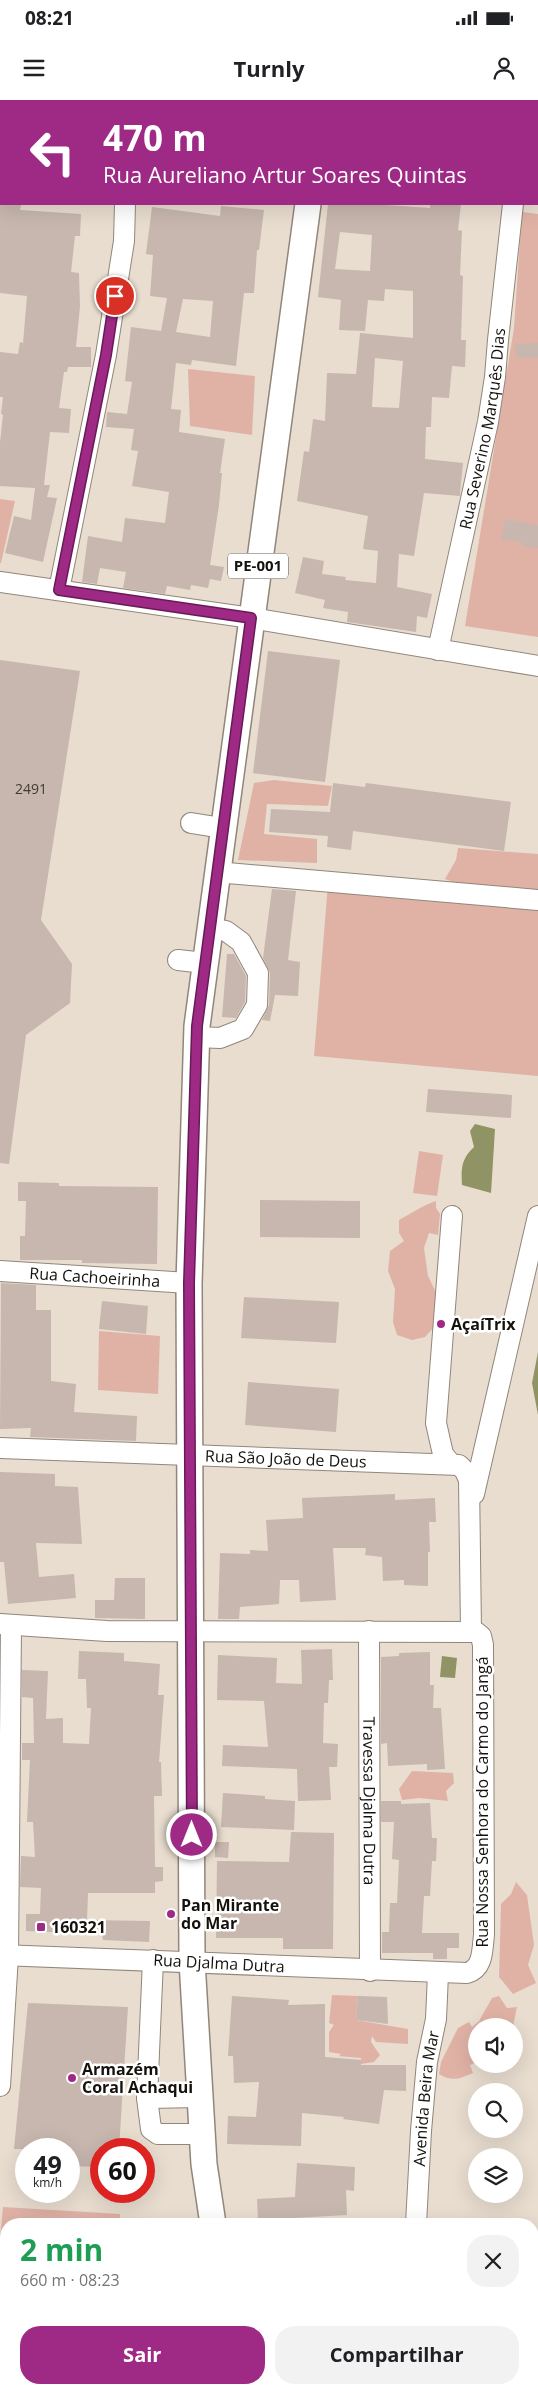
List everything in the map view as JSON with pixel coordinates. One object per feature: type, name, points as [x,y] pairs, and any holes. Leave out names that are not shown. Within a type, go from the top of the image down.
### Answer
[{"type":"main road","name":"PE-001","points":[[212,2218],[204,2164],[192,1961],[189,1630],[189,1283],[197,1037],[216,872],[308,205]]},
{"type":"street","points":[[59,590],[106,355],[124,242],[125,205]]},
{"type":"street","name":"Rua Severino Marquês Dias","points":[[438,650],[492,395],[513,205]]},
{"type":"street","points":[[0,582],[251,618],[538,666]]},
{"type":"street","points":[[191,823],[222,828]]},
{"type":"street","points":[[216,872],[538,900]]},
{"type":"street","points":[[197,1037],[220,1038],[243,1030],[257,1005],[258,973],[241,942],[226,931],[209,928]]},
{"type":"street","points":[[178,960],[205,963]]},
{"type":"street","points":[[0,2086],[4,1955],[6,1624],[107,1631],[471,1631],[469,1480],[465,1471],[459,1465],[451,1464],[443,1454],[436,1423],[452,1216]]},
{"type":"street","points":[[469,1521],[538,1216]]},
{"type":"street","name":"Rua Cachoeirinha","points":[[0,1271],[189,1283]]},
{"type":"street","name":"Rua São João de Deus","points":[[0,1448],[451,1464]]},
{"type":"street","name":"Travessa Djalma Dutra","points":[[369,1631],[370,1971]]},
{"type":"street","name":"Rua Nossa Senhora do Carmo do Jangá","points":[[438,1974],[473,1972],[480,1960],[484,1935],[483,1644],[481,1636],[471,1631]]},
{"type":"street","name":"Rua Djalma Dutra","points":[[4,1955],[192,1961],[438,1974]]},
{"type":"street","points":[[153,1960],[147,2098],[151,2130],[158,2134],[202,2134]]},
{"type":"street","name":"Avenida Beira Mar","points":[[416,2218],[427,2062],[436,2019],[438,1974]]},
{"type":"street","points":[[147,2098],[200,2097]]},
{"type":"shaded area","points":[[522,212],[538,214],[538,637],[465,626],[514,328]]},
{"type":"shaded area","points":[[188,369],[255,376],[252,435],[190,426]]},
{"type":"shaded area","points":[[0,499],[15,501],[1,563],[0,563]]},
{"type":"shaded area","points":[[274,780],[332,786],[328,806],[267,804],[264,834],[317,839],[317,863],[238,860],[254,783]]},
{"type":"shaded area","points":[[458,848],[538,854],[538,893],[464,886],[445,879],[456,860]]},
{"type":"shaded area","points":[[328,884],[538,910],[538,1076],[314,1056]]},
{"type":"shaded area","points":[[475,1124],[495,1129],[491,1193],[462,1185],[464,1160],[474,1147],[470,1131]]},
{"type":"shaded area","points":[[419,1151],[443,1155],[437,1196],[413,1193]]},
{"type":"shaded area","points":[[436,1201],[436,1208],[440,1214],[438,1235],[429,1233],[424,1248],[428,1276],[441,1303],[436,1325],[425,1337],[412,1340],[397,1335],[393,1322],[395,1289],[388,1271],[390,1251],[404,1241],[399,1233],[399,1220]]},
{"type":"shaded area","points":[[99,1331],[160,1336],[158,1394],[98,1390]]},
{"type":"shaded area","points":[[538,1352],[538,1415],[532,1383]]},
{"type":"shaded area","points":[[442,1656],[457,1658],[455,1678],[440,1677]]},
{"type":"shaded area","points":[[412,1771],[453,1773],[454,1783],[446,1791],[448,1801],[419,1798],[402,1800],[399,1789]]},
{"type":"shaded area","points":[[516,1882],[527,1895],[534,1945],[528,1965],[536,1983],[513,1994],[499,1977],[501,1904],[511,1894]]},
{"type":"shaded area","points":[[332,1995],[358,1996],[356,2020],[408,2029],[408,2044],[376,2042],[372,2036],[371,2042],[380,2055],[374,2062],[361,2064],[361,2058],[339,2056],[341,2054],[329,2052],[329,2032],[334,2025],[329,2023]]},
{"type":"shaded area","points":[[499,1996],[507,2008],[517,2007],[515,2018],[481,2018],[492,1998]]},
{"type":"shaded area","points":[[468,2023],[468,2073],[473,2073],[456,2079],[439,2074],[441,2062],[458,2028]]},
{"type":"shaded area","points":[[3,2207],[120,2214],[120,2218],[2,2218]]},
{"type":"building","points":[[0,205],[21,205],[20,210],[81,214],[80,236],[75,236],[71,272],[79,273],[80,306],[76,347],[91,347],[91,367],[68,367],[67,372],[64,372],[59,408],[71,409],[69,433],[50,432],[44,485],[50,485],[47,497],[57,498],[43,562],[5,553],[14,516],[31,520],[35,488],[0,486],[3,397],[0,397],[0,352],[18,354],[20,342],[23,343],[27,296],[0,293]]},
{"type":"building","points":[[328,205],[386,205],[430,208],[430,205],[461,205],[458,230],[462,231],[460,275],[463,276],[461,340],[466,340],[465,367],[452,366],[449,398],[432,397],[431,427],[426,427],[425,459],[463,463],[460,496],[424,493],[414,556],[399,554],[397,587],[432,594],[427,618],[417,616],[416,632],[347,622],[348,612],[323,608],[325,600],[295,593],[303,557],[324,561],[322,574],[346,577],[345,580],[376,583],[378,551],[363,549],[368,516],[297,501],[304,451],[309,452],[313,419],[325,421],[327,373],[356,374],[360,333],[413,338],[413,291],[385,289],[384,301],[368,300],[365,331],[339,330],[341,300],[318,297]],"holes":[[[340,232],[372,235],[370,271],[335,269]],[[375,358],[403,361],[399,408],[372,407]]]},
{"type":"building","points":[[221,206],[264,210],[259,250],[257,250],[254,293],[244,293],[236,366],[192,360],[191,365],[176,363],[171,409],[181,410],[179,432],[225,439],[220,473],[222,473],[219,505],[210,565],[224,567],[221,581],[210,579],[208,588],[191,585],[190,590],[167,586],[165,594],[123,588],[126,572],[100,568],[97,584],[82,582],[88,536],[122,542],[125,518],[165,523],[169,492],[132,486],[138,451],[131,450],[134,429],[106,427],[107,412],[127,414],[132,382],[125,381],[131,327],[161,331],[167,298],[150,296],[153,255],[146,254],[152,207],[220,216]],"holes":[[[183,299],[213,301],[210,337],[176,332]]]},
{"type":"building","points":[[538,343],[538,358],[516,358],[515,344]]},
{"type":"building","points":[[505,519],[538,525],[538,548],[522,546],[522,542],[502,540]]},
{"type":"building","points":[[268,651],[340,660],[325,782],[253,773]]},
{"type":"building","points":[[0,660],[80,671],[41,920],[72,964],[70,1003],[26,1035],[9,1164],[0,1163]]},
{"type":"building","points":[[333,783],[365,787],[366,783],[511,802],[504,851],[353,831],[351,850],[327,847],[328,836],[269,832],[271,809],[330,812]]},
{"type":"building","points":[[272,889],[296,891],[288,960],[300,962],[298,996],[275,995],[270,1021],[262,1020],[269,1005],[270,973],[263,958]]},
{"type":"building","points":[[227,954],[234,954],[246,976],[245,1002],[236,1018],[222,1017]]},
{"type":"building","points":[[428,1089],[512,1095],[511,1118],[426,1112]]},
{"type":"building","points":[[18,1182],[59,1183],[59,1186],[158,1187],[157,1264],[82,1263],[82,1260],[20,1260],[20,1236],[25,1236],[26,1201],[18,1201]]},
{"type":"building","points":[[260,1200],[360,1201],[360,1238],[260,1237]]},
{"type":"building","points":[[1,1283],[36,1285],[36,1310],[51,1310],[51,1381],[76,1384],[74,1412],[137,1416],[136,1441],[30,1437],[31,1428],[0,1429]]},
{"type":"building","points":[[244,1297],[339,1302],[336,1343],[241,1338]]},
{"type":"building","points":[[102,1301],[148,1306],[146,1334],[99,1329]]},
{"type":"building","points":[[248,1382],[339,1389],[336,1432],[245,1425]]},
{"type":"building","points":[[0,1472],[55,1474],[55,1486],[78,1487],[82,1544],[36,1543],[39,1577],[74,1574],[76,1598],[8,1604],[4,1562],[0,1562]]},
{"type":"building","points":[[395,1494],[395,1500],[435,1498],[436,1522],[429,1522],[428,1586],[404,1585],[404,1580],[383,1581],[382,1557],[365,1555],[366,1548],[333,1548],[336,1600],[300,1602],[299,1580],[280,1580],[279,1604],[240,1607],[239,1619],[218,1619],[220,1553],[250,1554],[250,1550],[268,1551],[266,1520],[303,1518],[302,1498]]},
{"type":"building","points":[[115,1578],[145,1578],[145,1619],[95,1618],[95,1600],[114,1600]]},
{"type":"building","points":[[332,1649],[333,1680],[329,1680],[328,1703],[324,1703],[323,1743],[338,1744],[337,1767],[329,1767],[331,1800],[298,1801],[297,1769],[222,1766],[223,1745],[268,1747],[264,1701],[217,1700],[218,1655],[277,1658],[276,1683],[302,1684],[301,1650]]},
{"type":"building","points":[[79,1651],[124,1653],[124,1661],[160,1664],[158,1695],[164,1695],[159,1762],[161,1762],[162,1796],[154,1796],[155,1867],[163,1867],[163,1881],[155,1882],[155,1893],[88,1893],[87,1920],[150,1921],[149,1942],[103,1940],[102,1934],[26,1931],[26,1914],[40,1914],[41,1888],[20,1887],[21,1856],[35,1857],[33,1822],[27,1822],[30,1760],[22,1760],[22,1743],[34,1743],[33,1698],[22,1697],[22,1670],[48,1671],[46,1719],[63,1718],[63,1743],[89,1744],[91,1708],[87,1708],[86,1679],[78,1679]]},
{"type":"building","points":[[430,1652],[430,1685],[434,1685],[433,1708],[441,1708],[445,1769],[427,1770],[427,1764],[388,1766],[387,1743],[381,1744],[381,1657],[399,1656],[399,1653]]},
{"type":"building","points":[[223,1793],[265,1796],[265,1799],[295,1801],[294,1830],[221,1827]]},
{"type":"building","points":[[381,1801],[401,1801],[401,1804],[430,1803],[432,1838],[437,1838],[436,1861],[432,1861],[430,1896],[424,1896],[422,1933],[459,1933],[459,1948],[447,1948],[447,1959],[433,1959],[433,1953],[382,1953],[382,1932],[389,1932],[390,1903],[397,1903],[399,1860],[392,1859],[394,1822],[381,1822]]},
{"type":"building","points":[[291,1832],[334,1833],[333,1949],[283,1949],[283,1938],[216,1938],[217,1861],[289,1862]]},
{"type":"building","points":[[215,1842],[229,1842],[228,1858],[215,1857]]},
{"type":"building","points":[[232,1996],[289,2000],[288,2005],[325,2004],[325,2057],[361,2060],[361,2065],[406,2065],[406,2091],[384,2090],[379,2124],[343,2119],[344,2117],[302,2113],[301,2146],[227,2144],[228,2116],[256,2117],[259,2082],[234,2083],[233,2056],[228,2056]]},
{"type":"building","points":[[358,1996],[387,1997],[388,2024],[356,2020]]},
{"type":"building","name":"Armazém Coral Achaqui","points":[[28,2003],[128,2007],[120,2138],[90,2138],[90,2167],[80,2166],[80,2138],[15,2138]]},
{"type":"building","points":[[297,2163],[355,2167],[354,2191],[346,2190],[347,2215],[258,2218],[257,2199],[295,2197]]},
{"type":"place","name":"AçaíTrix","points":[[441,1324]]},
{"type":"place","name":"Pan Mirante do Mar","points":[[171,1914]]},
{"type":"place","name":"160321","points":[[41,1927]]},
{"type":"place","name":"Armazém Coral Achaqui","points":[[72,2078]]},
{"type":"route","points":[[115,296],[106,355],[59,590],[251,618],[197,1026],[189,1283],[189,1630],[192,1835]]}]
